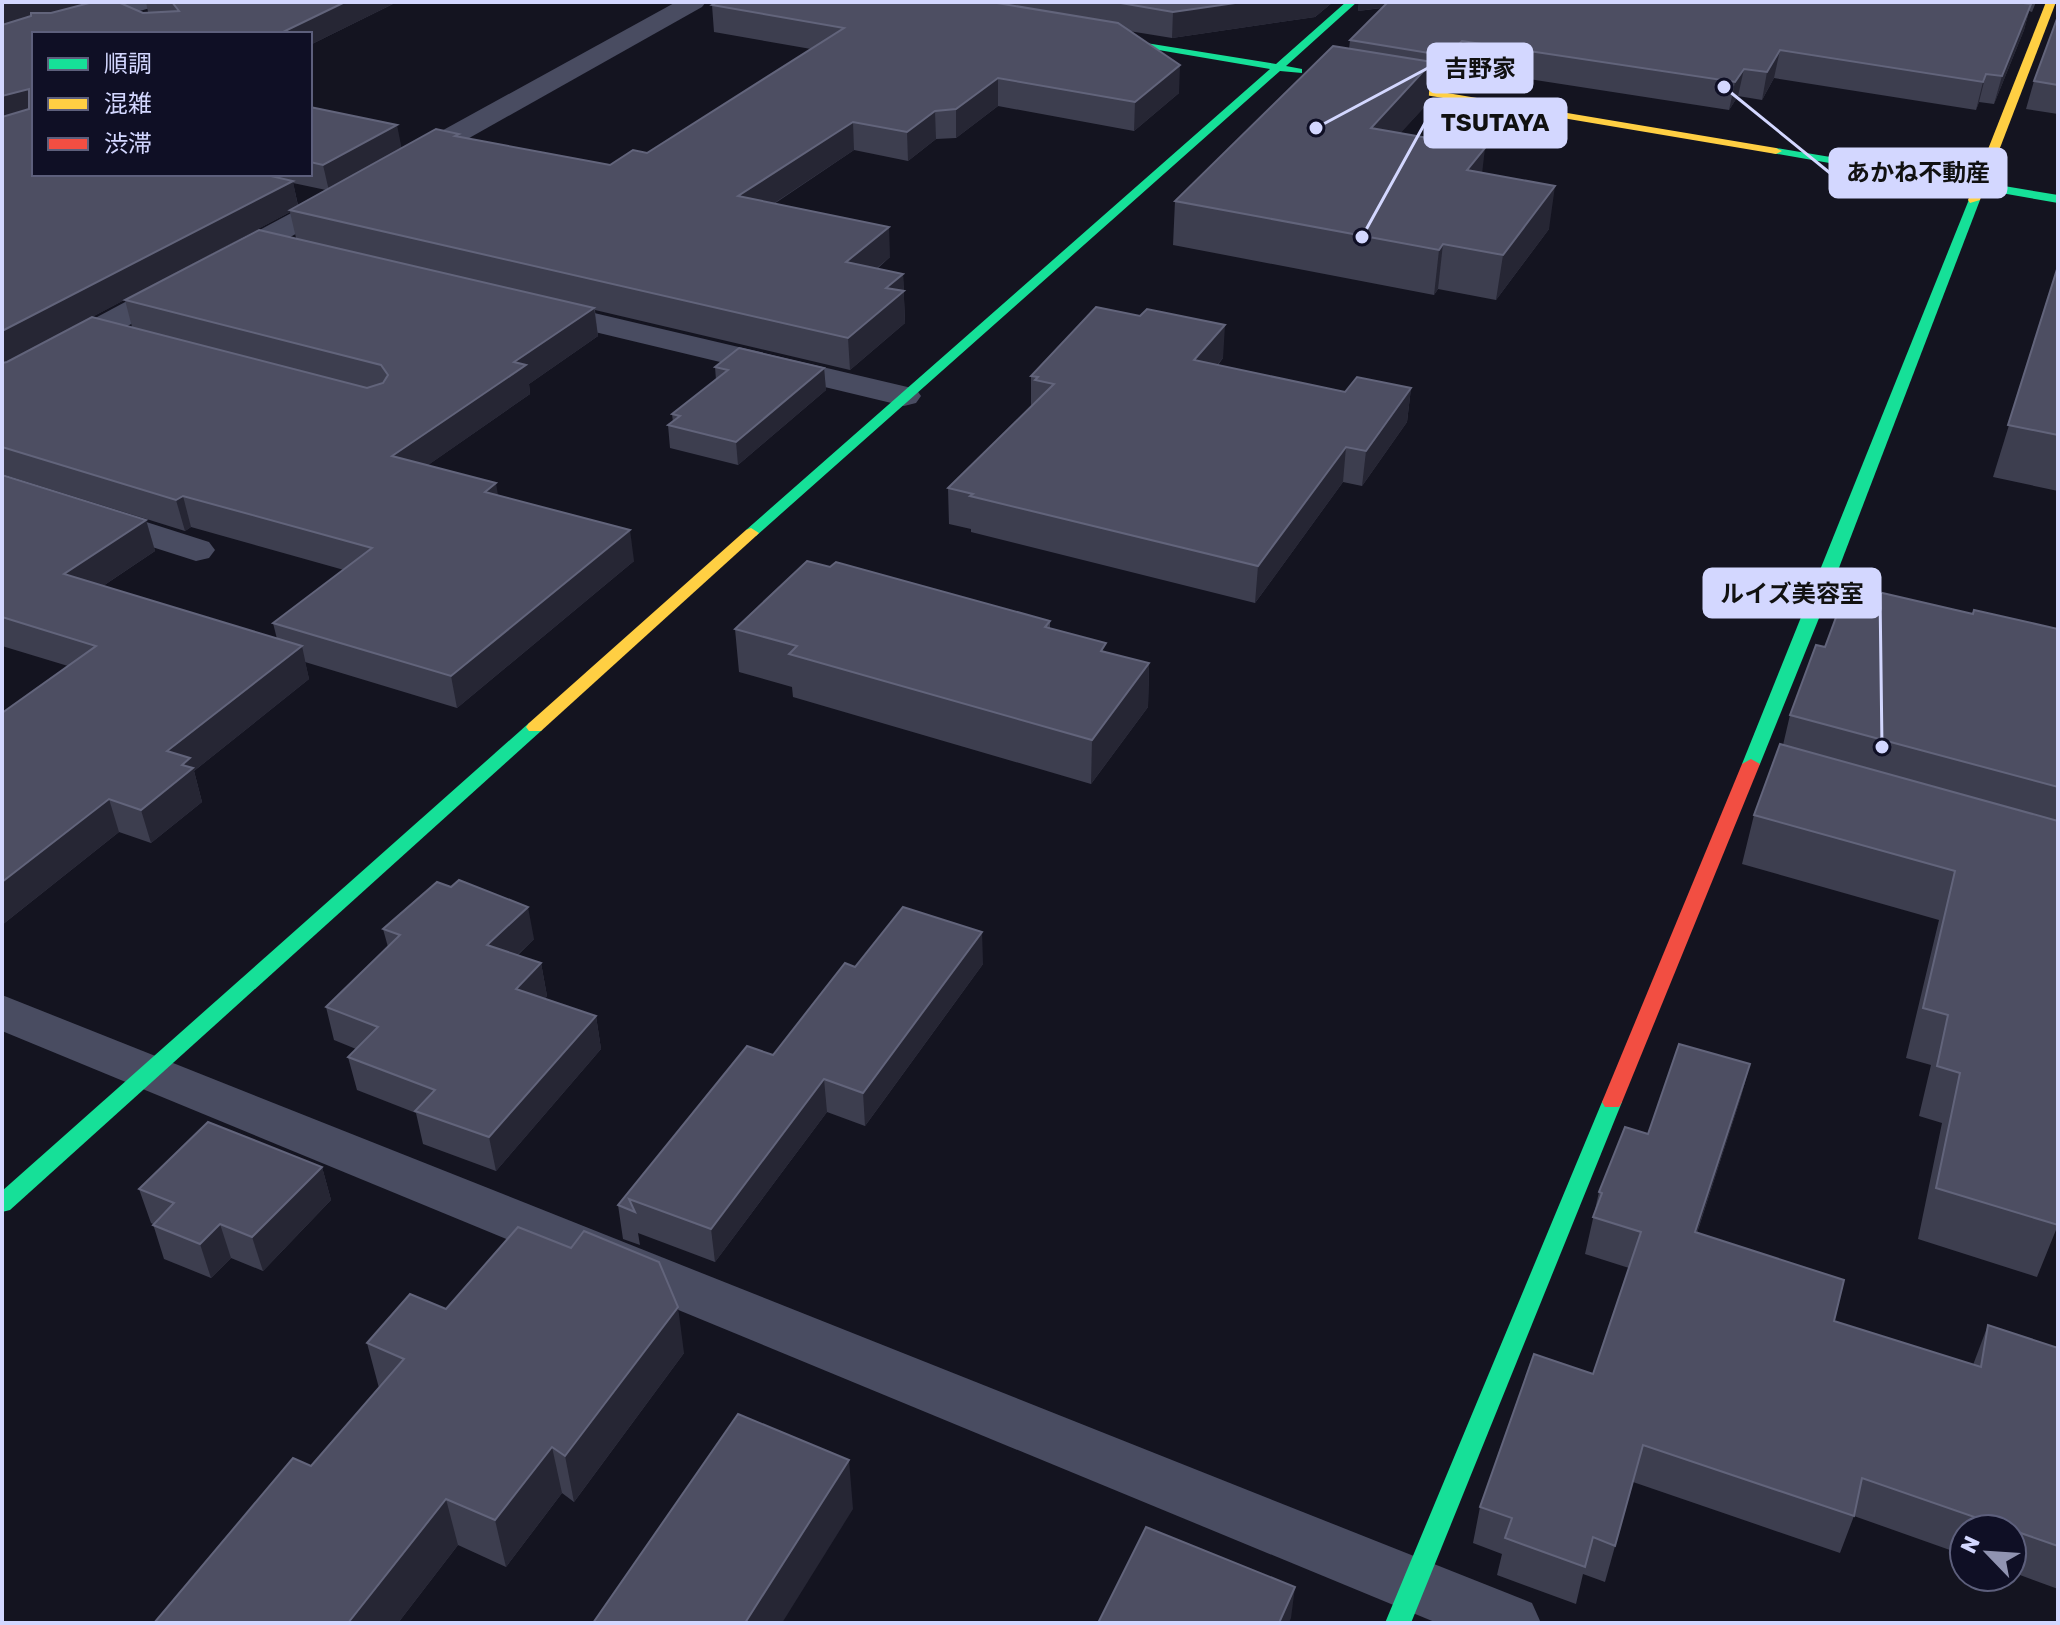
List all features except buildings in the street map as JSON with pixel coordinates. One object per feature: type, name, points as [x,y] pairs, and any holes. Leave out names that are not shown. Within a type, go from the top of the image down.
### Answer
[{"type":"street","points":[[35,32],[146,2]]},
{"type":"street","points":[[9,371],[97,332],[261,244],[694,2]]},
{"type":"street","points":[[2,1204],[904,396],[1352,2]]},
{"type":"street","points":[[117,10],[156,28]]},
{"type":"street","points":[[2013,18],[2047,12]]},
{"type":"street","points":[[1406,1604],[1748,770],[1839,590],[1978,185],[2047,12]]},
{"type":"street","points":[[2,41],[32,33]]},
{"type":"street","points":[[1080,33],[1324,75]]},
{"type":"street","points":[[1354,80],[2058,199]]},
{"type":"street","points":[[287,193],[331,203]]},
{"type":"street","points":[[261,244],[307,254]]},
{"type":"street","points":[[506,302],[904,396]]},
{"type":"street","points":[[97,332],[143,344]]},
{"type":"street","points":[[2,487],[196,550]]},
{"type":"street","points":[[1748,770],[1792,783]]},
{"type":"street","points":[[2,1012],[151,1072],[1406,1604],[1509,1623]]},
{"type":"traffic: fast","points":[[751,533],[1352,2]]},
{"type":"traffic: fast","points":[[1094,36],[1298,71]]},
{"type":"traffic: fast","points":[[1776,151],[2058,199]]},
{"type":"traffic: fast","points":[[1751,764],[1824,586],[1974,200]]},
{"type":"traffic: fast","points":[[2,1204],[535,727]]},
{"type":"traffic: fast","points":[[1398,1623],[1612,1102]]},
{"type":"traffic: slow","points":[[1974,200],[2051,2]]},
{"type":"traffic: slow","points":[[1370,83],[1776,151]]},
{"type":"traffic: slow","points":[[535,727],[751,533]]},
{"type":"traffic: jam","points":[[1612,1102],[1751,764]]},
{"type":"place","name":"あかね不動産","points":[[1724,87]]},
{"type":"place","name":"吉野家","points":[[1316,128]]},
{"type":"place","name":"TSUTAYA","points":[[1362,237]]},
{"type":"place","name":"ルイズ美容室","points":[[1882,747]]}]
